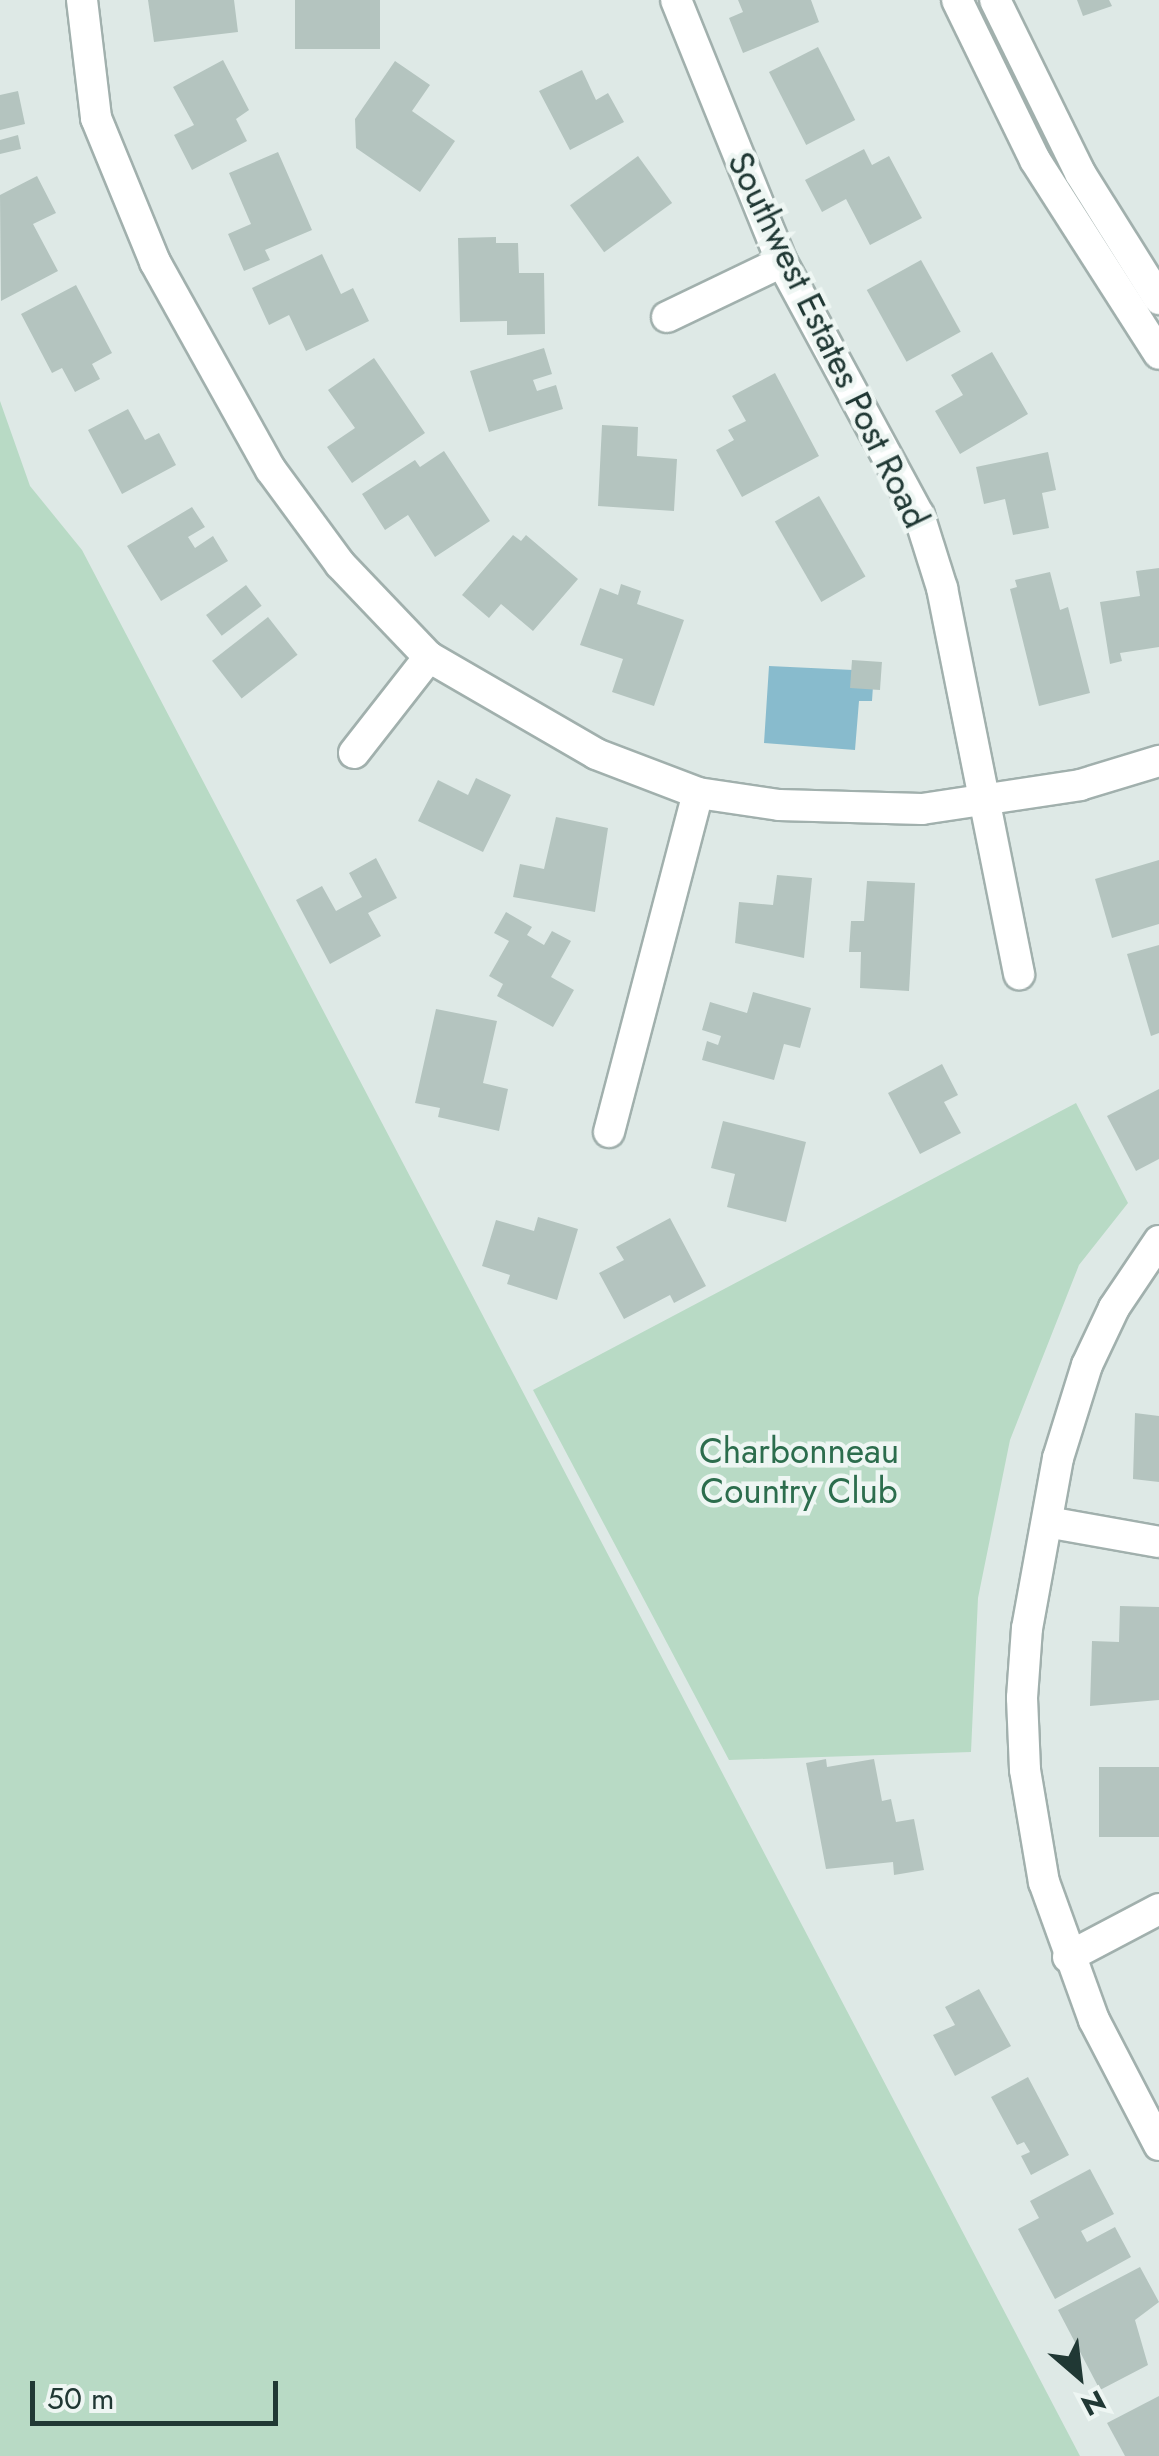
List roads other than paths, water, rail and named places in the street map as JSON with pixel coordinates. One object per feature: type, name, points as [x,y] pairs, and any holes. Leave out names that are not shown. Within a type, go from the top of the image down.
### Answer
[{"type":"street","points":[[82,0],[96,118],[156,262],[271,470],[340,564],[429,657],[596,754],[698,793],[868,810],[987,803],[1159,761]]},
{"type":"street","name":"Southwest Estates Post Road","points":[[676,0],[782,262],[919,515],[942,588],[1019,974]]},
{"type":"street","points":[[956,0],[1036,160],[1159,354]]},
{"type":"street","points":[[995,0],[1080,172],[1159,299]]},
{"type":"street","points":[[667,317],[782,262]]},
{"type":"street","points":[[354,753],[429,657]]},
{"type":"street","points":[[609,1132],[698,793]]},
{"type":"street","points":[[1159,1241],[1114,1308],[1087,1364],[1058,1458],[1027,1628],[1025,1770],[1034,1844],[1068,1956],[1159,2145]]},
{"type":"street","points":[[1047,1522],[1159,1542]]},
{"type":"street","points":[[1068,1956],[1159,1909]]},
{"type":"water","points":[[769,666],[874,671],[872,701],[859,701],[855,750],[764,743]]},
{"type":"park label","name":"Charbonneau Country Club","points":[[799,1471]]}]
